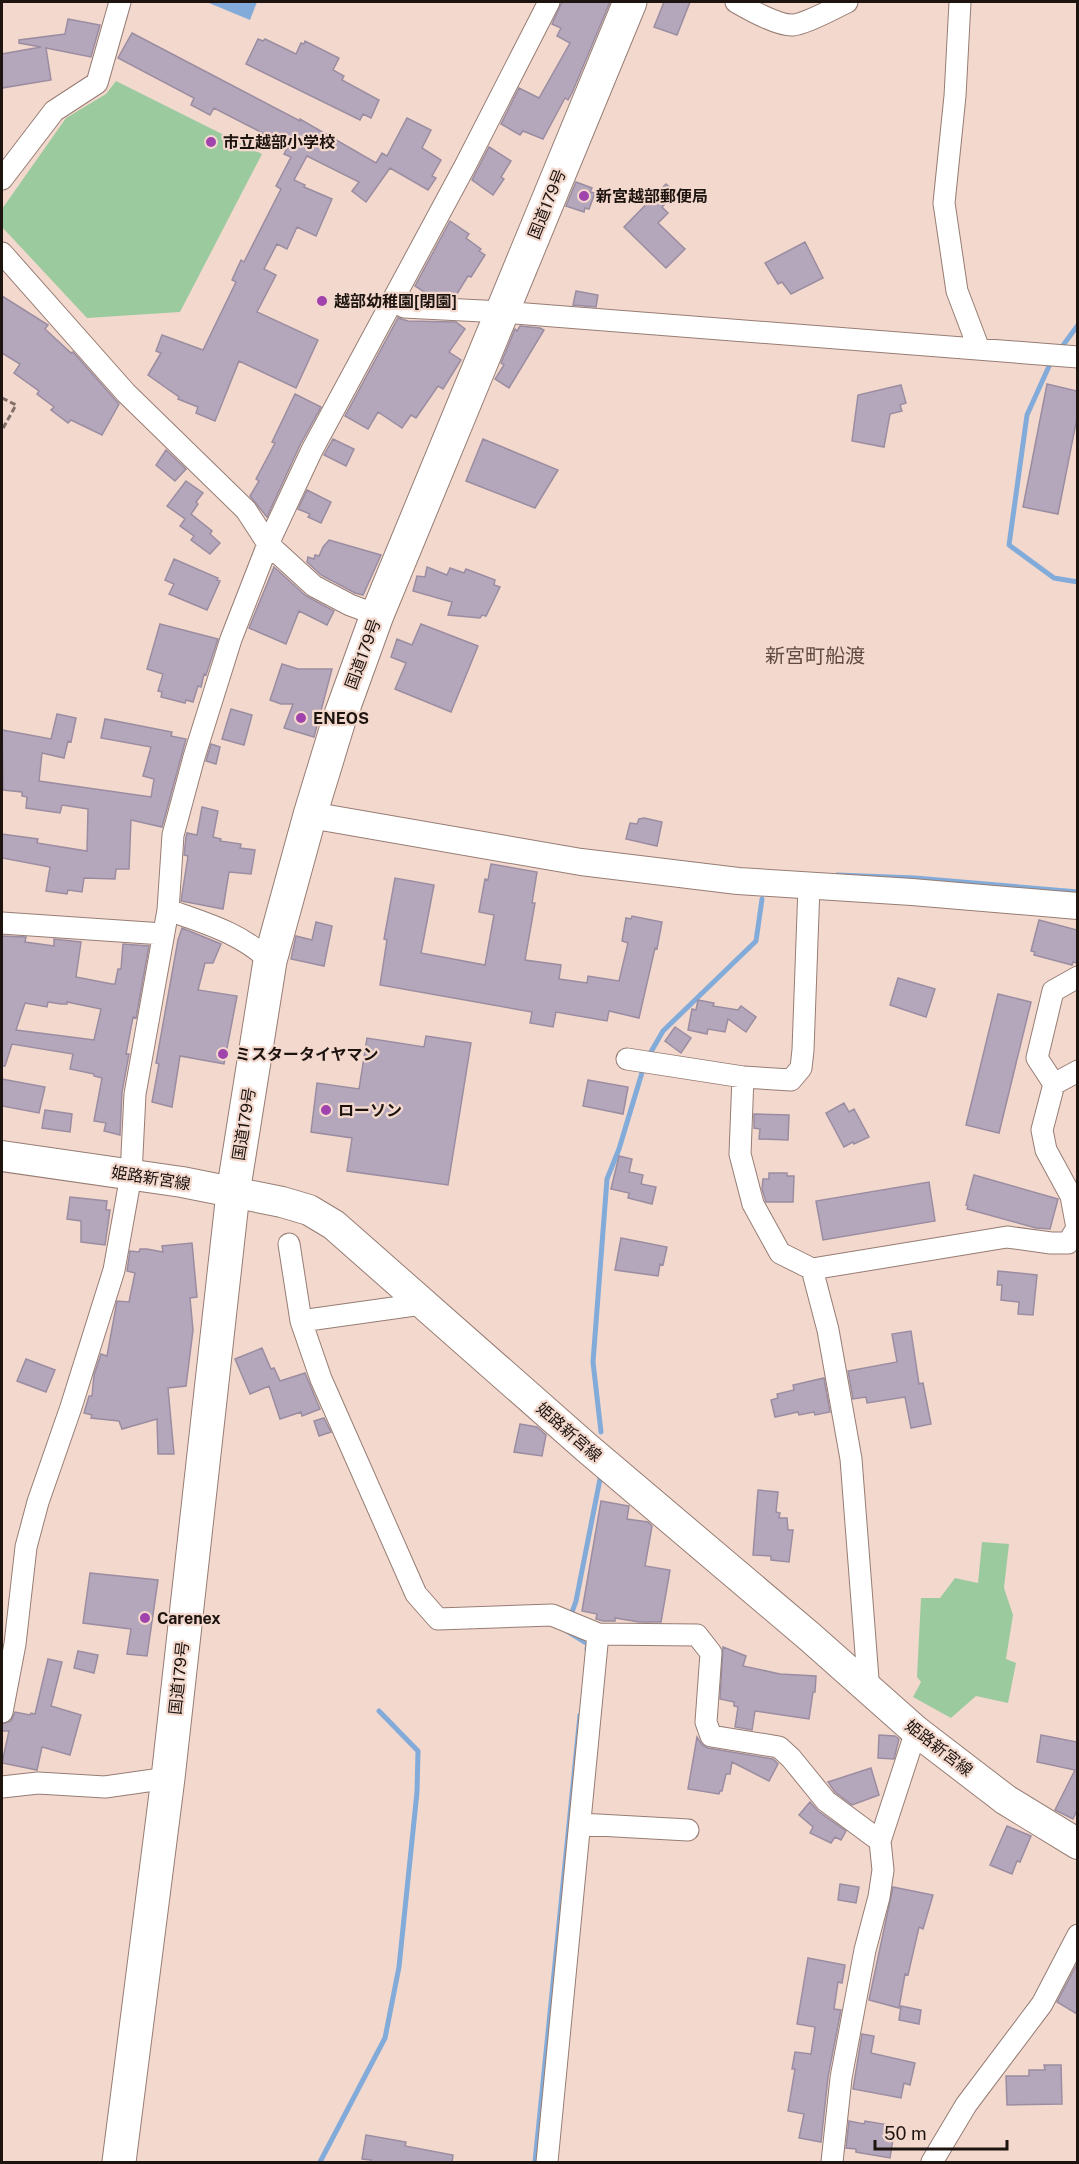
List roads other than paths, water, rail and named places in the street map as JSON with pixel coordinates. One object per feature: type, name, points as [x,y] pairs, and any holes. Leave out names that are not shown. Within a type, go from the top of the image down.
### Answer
[{"type":"highway","name":"国道179号","points":[[119,2163],[168,1778],[233,1193],[270,961],[309,815],[339,720],[377,615],[630,2]]},
{"type":"main road","name":"姫路新宮線","points":[[2,1156],[182,1182],[282,1202],[309,1210],[342,1232],[587,1448],[810,1637],[869,1692],[916,1731],[1006,1800],[1077,1844]]},
{"type":"street","points":[[2,179],[54,111],[97,83],[120,2]]},
{"type":"street","points":[[2,1712],[15,1644],[26,1547],[38,1502],[114,1270],[131,1175],[135,1094],[168,910],[173,835],[194,756],[231,639],[268,544],[312,450],[465,166],[549,2]]},
{"type":"street","points":[[736,2],[758,15],[793,25],[828,12],[846,2]]},
{"type":"street","points":[[960,2],[955,96],[944,203],[957,291],[979,350]]},
{"type":"street","points":[[2,253],[126,393],[246,510],[268,544],[314,586],[350,605],[377,615]]},
{"type":"street","points":[[394,300],[404,307],[502,312],[1077,357]]},
{"type":"street","points":[[309,815],[581,862],[738,881],[1077,906]]},
{"type":"street","points":[[627,1059],[743,1077],[791,1080],[801,1068],[803,1050],[809,886]]},
{"type":"street","points":[[168,910],[227,930],[256,947],[270,961]]},
{"type":"street","points":[[2,923],[164,934]]},
{"type":"street","points":[[1054,1084],[1037,1058],[1053,991],[1077,977]]},
{"type":"street","points":[[743,1077],[740,1154],[753,1204],[780,1253],[812,1269],[1007,1238],[1051,1244],[1068,1243],[1077,1228],[1071,1196],[1046,1150],[1042,1130],[1054,1084],[1077,1071]]},
{"type":"street","points":[[289,1244],[301,1321],[321,1379],[416,1594],[438,1619],[552,1615],[598,1634],[697,1635],[711,1653],[706,1722],[711,1736],[779,1748],[791,1758],[826,1801],[880,1841]]},
{"type":"street","points":[[812,1269],[828,1330],[851,1459],[869,1692]]},
{"type":"street","points":[[301,1321],[422,1304]]},
{"type":"street","points":[[547,2163],[598,1634]]},
{"type":"street","points":[[831,2163],[841,2078],[866,1950],[879,1897],[883,1870],[880,1841],[916,1731]]},
{"type":"street","points":[[2,1787],[38,1783],[105,1787],[168,1778]]},
{"type":"street","points":[[580,1824],[688,1830]]},
{"type":"street","points":[[932,2163],[966,2105],[1042,2004],[1077,1938]]},
{"type":"water","points":[[210,2],[257,2],[250,20]]},
{"type":"waterway","points":[[1064,344],[1078,325]]},
{"type":"waterway","points":[[1050,364],[1027,415],[1009,545],[1054,578],[1078,582]]},
{"type":"waterway","points":[[837,875],[915,878],[1078,892]]},
{"type":"waterway","points":[[648,1057],[663,1031],[756,941],[762,899]]},
{"type":"waterway","points":[[601,1432],[593,1362],[607,1179],[619,1149],[644,1066]]},
{"type":"waterway","points":[[571,1615],[576,1601],[601,1474]]},
{"type":"waterway","points":[[567,1631],[588,1644],[587,1649]]},
{"type":"waterway","points":[[320,2162],[385,2038],[399,1967],[417,1792],[418,1751],[379,1711]]},
{"type":"waterway","points":[[535,2162],[580,1715]]},
{"type":"place","name":"市立越部小学校","points":[[211,142]]},
{"type":"place","name":"新宮越部郵便局","points":[[584,196]]},
{"type":"place","name":"越部幼稚園[閉園]","points":[[322,301]]},
{"type":"place","name":"ENEOS","points":[[301,718]]},
{"type":"place","name":"ミスタータイヤマン","points":[[223,1054]]},
{"type":"place","name":"ローソン","points":[[326,1110]]},
{"type":"place","name":"Carenex","points":[[145,1618]]},
{"type":"district","name":"新宮町船渡","points":[[815,656]]}]
